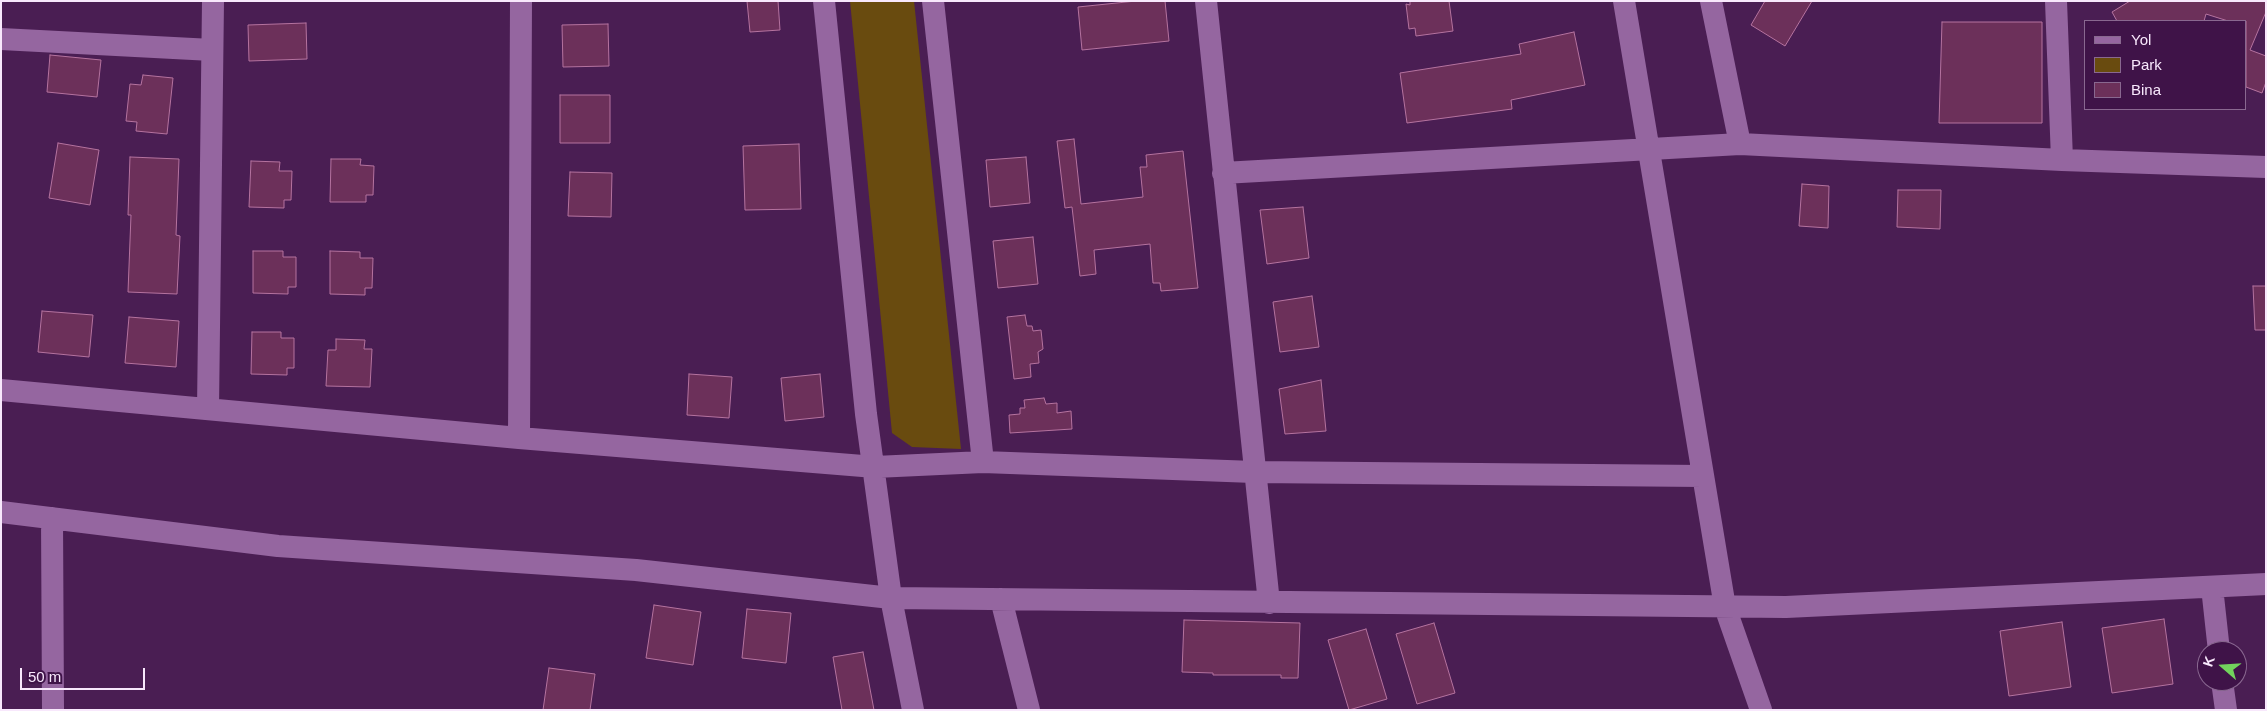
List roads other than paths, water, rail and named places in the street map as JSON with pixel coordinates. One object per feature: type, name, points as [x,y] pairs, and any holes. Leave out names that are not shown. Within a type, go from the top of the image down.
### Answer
[{"type":"street","points":[[208,409],[212,1]]},
{"type":"street","points":[[519,438],[521,1]]},
{"type":"street","points":[[824,1],[866,414],[875,467],[891,598],[914,710]]},
{"type":"street","points":[[933,1],[983,462]]},
{"type":"street","points":[[1206,1],[1269,603]]},
{"type":"street","points":[[1624,1],[1726,606],[1761,710]]},
{"type":"street","points":[[1711,1],[1740,144]]},
{"type":"street","points":[[2056,1],[2062,160]]},
{"type":"street","points":[[1,39],[212,50]]},
{"type":"street","points":[[1223,173],[1740,144],[2062,160],[2266,166]]},
{"type":"street","points":[[1,390],[519,438],[875,467],[983,462],[1254,472],[1704,476]]},
{"type":"street","points":[[1,512],[278,546],[636,570],[891,598],[1786,607],[2266,584]]},
{"type":"street","points":[[52,518],[53,710]]},
{"type":"street","points":[[2212,587],[2218,641]]},
{"type":"street","points":[[1000,599],[1029,710]]},
{"type":"street","points":[[2223,691],[2226,710]]}]
